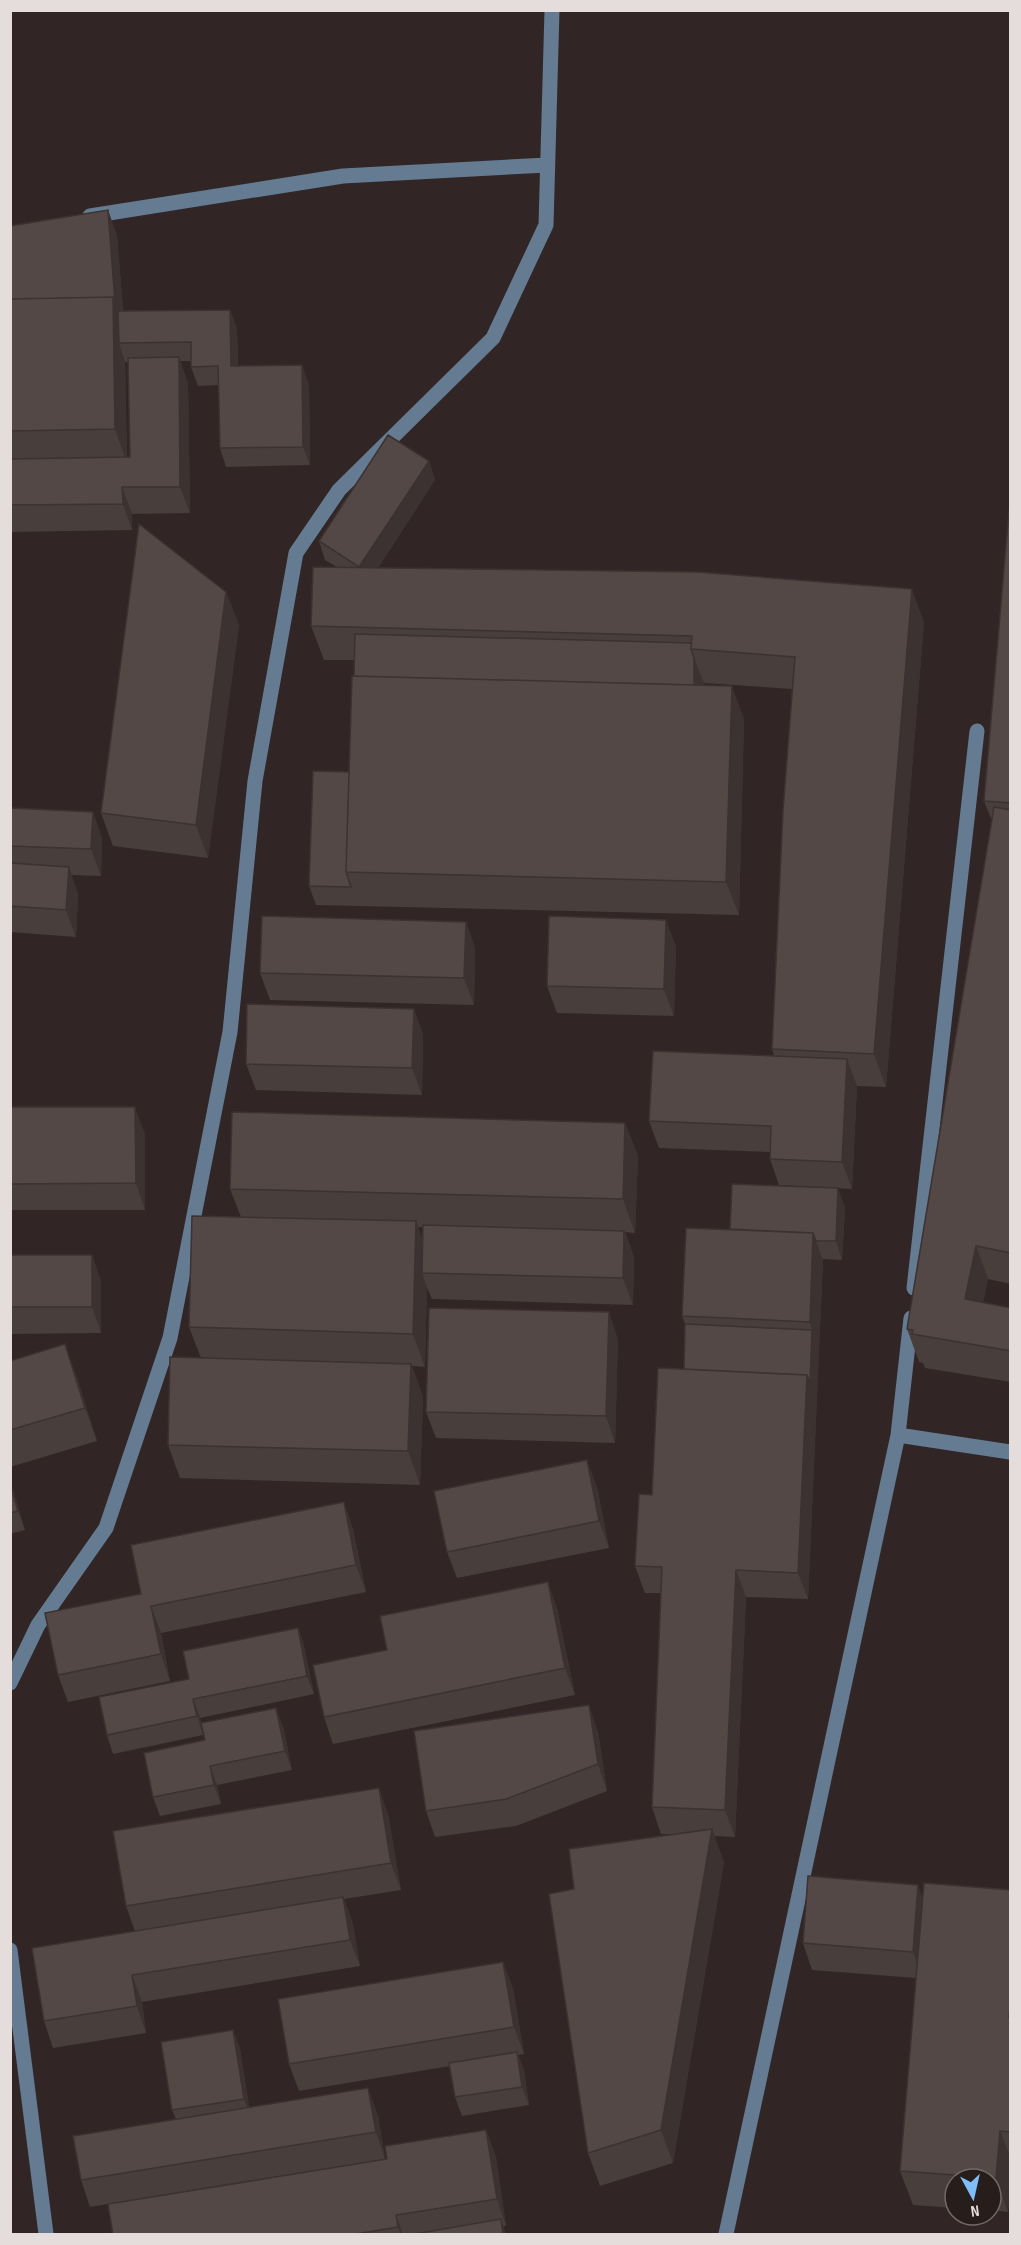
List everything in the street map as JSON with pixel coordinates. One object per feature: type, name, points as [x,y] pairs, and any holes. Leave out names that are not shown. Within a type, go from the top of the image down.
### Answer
[{"type":"street","points":[[10,1683],[38,1625],[106,1528],[170,1338],[230,1032],[255,781],[296,553],[339,490],[493,338],[546,225],[552,10]]},
{"type":"street","points":[[79,218],[343,176],[547,165]]},
{"type":"street","points":[[726,2235],[898,1435],[977,731]]},
{"type":"street","points":[[898,1435],[1011,1452]]},
{"type":"street","points":[[10,1950],[46,2235]]},
{"type":"building","points":[[108,210],[115,303],[113,297],[10,299],[10,226]]},
{"type":"building","points":[[113,297],[115,429],[10,431],[10,299]]},
{"type":"building","points":[[230,310],[231,366],[302,365],[303,447],[220,448],[218,366],[191,367],[191,342],[119,343],[118,311]]},
{"type":"building","points":[[179,357],[180,487],[122,487],[123,504],[10,505],[10,459],[130,457],[128,358]]},
{"type":"building","points":[[388,435],[429,461],[359,567],[319,541]]},
{"type":"building","points":[[1011,488],[1011,803],[984,801]]},
{"type":"building","points":[[139,524],[226,592],[196,825],[101,813]]},
{"type":"building","points":[[313,567],[697,572],[912,589],[874,1054],[772,1049],[783,810],[795,657],[691,649],[692,636],[311,626]]},
{"type":"building","points":[[355,634],[691,643],[694,658],[694,685],[354,676]]},
{"type":"building","points":[[352,676],[732,686],[726,882],[346,872]]},
{"type":"building","points":[[313,771],[349,772],[346,872],[351,887],[309,886]]},
{"type":"building","points":[[994,807],[1011,810],[1011,1253],[976,1246],[965,1299],[1011,1308],[1011,1351],[912,1334],[913,1330],[907,1329]]},
{"type":"building","points":[[10,808],[93,812],[91,849],[10,846]]},
{"type":"building","points":[[10,863],[69,867],[66,910],[10,906]]},
{"type":"building","points":[[262,916],[466,922],[464,978],[260,973]]},
{"type":"building","points":[[549,916],[666,920],[664,989],[547,986]]},
{"type":"building","points":[[247,1004],[414,1009],[412,1068],[246,1064]]},
{"type":"building","points":[[653,1051],[847,1059],[842,1162],[770,1159],[771,1126],[649,1121]]},
{"type":"building","points":[[10,1107],[135,1107],[136,1183],[10,1184]]},
{"type":"building","points":[[232,1112],[625,1123],[623,1199],[230,1189]]},
{"type":"building","points":[[732,1184],[838,1188],[836,1241],[816,1241],[813,1233],[730,1229]]},
{"type":"building","points":[[192,1216],[416,1221],[413,1334],[189,1327]]},
{"type":"building","points":[[423,1225],[624,1231],[623,1278],[422,1273]]},
{"type":"building","points":[[686,1228],[813,1233],[810,1322],[682,1316]]},
{"type":"building","points":[[10,1255],[92,1255],[92,1307],[10,1307]]},
{"type":"building","points":[[429,1308],[609,1312],[606,1416],[426,1412]]},
{"type":"building","points":[[685,1324],[812,1330],[810,1383],[807,1375],[684,1369]]},
{"type":"building","points":[[65,1344],[85,1408],[10,1430],[10,1361]]},
{"type":"building","points":[[170,1357],[411,1364],[408,1451],[168,1445]]},
{"type":"building","points":[[658,1368],[807,1375],[798,1573],[736,1570],[725,1810],[652,1807],[662,1567],[635,1566],[639,1494],[652,1495]]},
{"type":"building","points":[[587,1460],[599,1521],[447,1552],[434,1491]]},
{"type":"building","points":[[10,1485],[18,1511],[10,1513]]},
{"type":"building","points":[[344,1502],[356,1565],[151,1606],[161,1654],[58,1675],[45,1613],[141,1594],[131,1545]]},
{"type":"building","points":[[548,1582],[565,1668],[324,1717],[313,1665],[387,1650],[380,1616]]},
{"type":"building","points":[[298,1628],[307,1676],[193,1699],[197,1716],[107,1735],[99,1697],[189,1679],[183,1651]]},
{"type":"building","points":[[589,1705],[598,1764],[506,1799],[426,1811],[414,1731]]},
{"type":"building","points":[[276,1708],[285,1751],[210,1766],[214,1785],[153,1797],[144,1753],[205,1740],[201,1723]]},
{"type":"building","points":[[379,1788],[391,1863],[126,1906],[113,1831]]},
{"type":"building","points":[[712,1829],[661,2130],[588,2153],[549,1894],[574,1889],[569,1849]]},
{"type":"building","points":[[808,1876],[918,1885],[913,1952],[803,1943]]},
{"type":"building","points":[[924,1883],[1011,1890],[1009,2017],[1011,2017],[1011,2132],[1000,2131],[997,2167],[943,2167],[943,2174],[900,2171]]},
{"type":"building","points":[[343,1897],[350,1940],[132,1975],[137,2006],[44,2021],[32,1948]]},
{"type":"building","points":[[503,1962],[514,2027],[289,2064],[278,1999]]},
{"type":"building","points":[[233,2030],[244,2099],[172,2110],[161,2042]]},
{"type":"building","points":[[517,2052],[522,2087],[455,2097],[449,2063]]},
{"type":"building","points":[[368,2088],[376,2132],[81,2180],[73,2136]]},
{"type":"building","points":[[486,2130],[497,2199],[396,2215],[398,2227],[350,2235],[113,2235],[108,2204],[387,2159],[385,2146]]},
{"type":"building","points":[[501,2219],[503,2235],[409,2235]]}]
